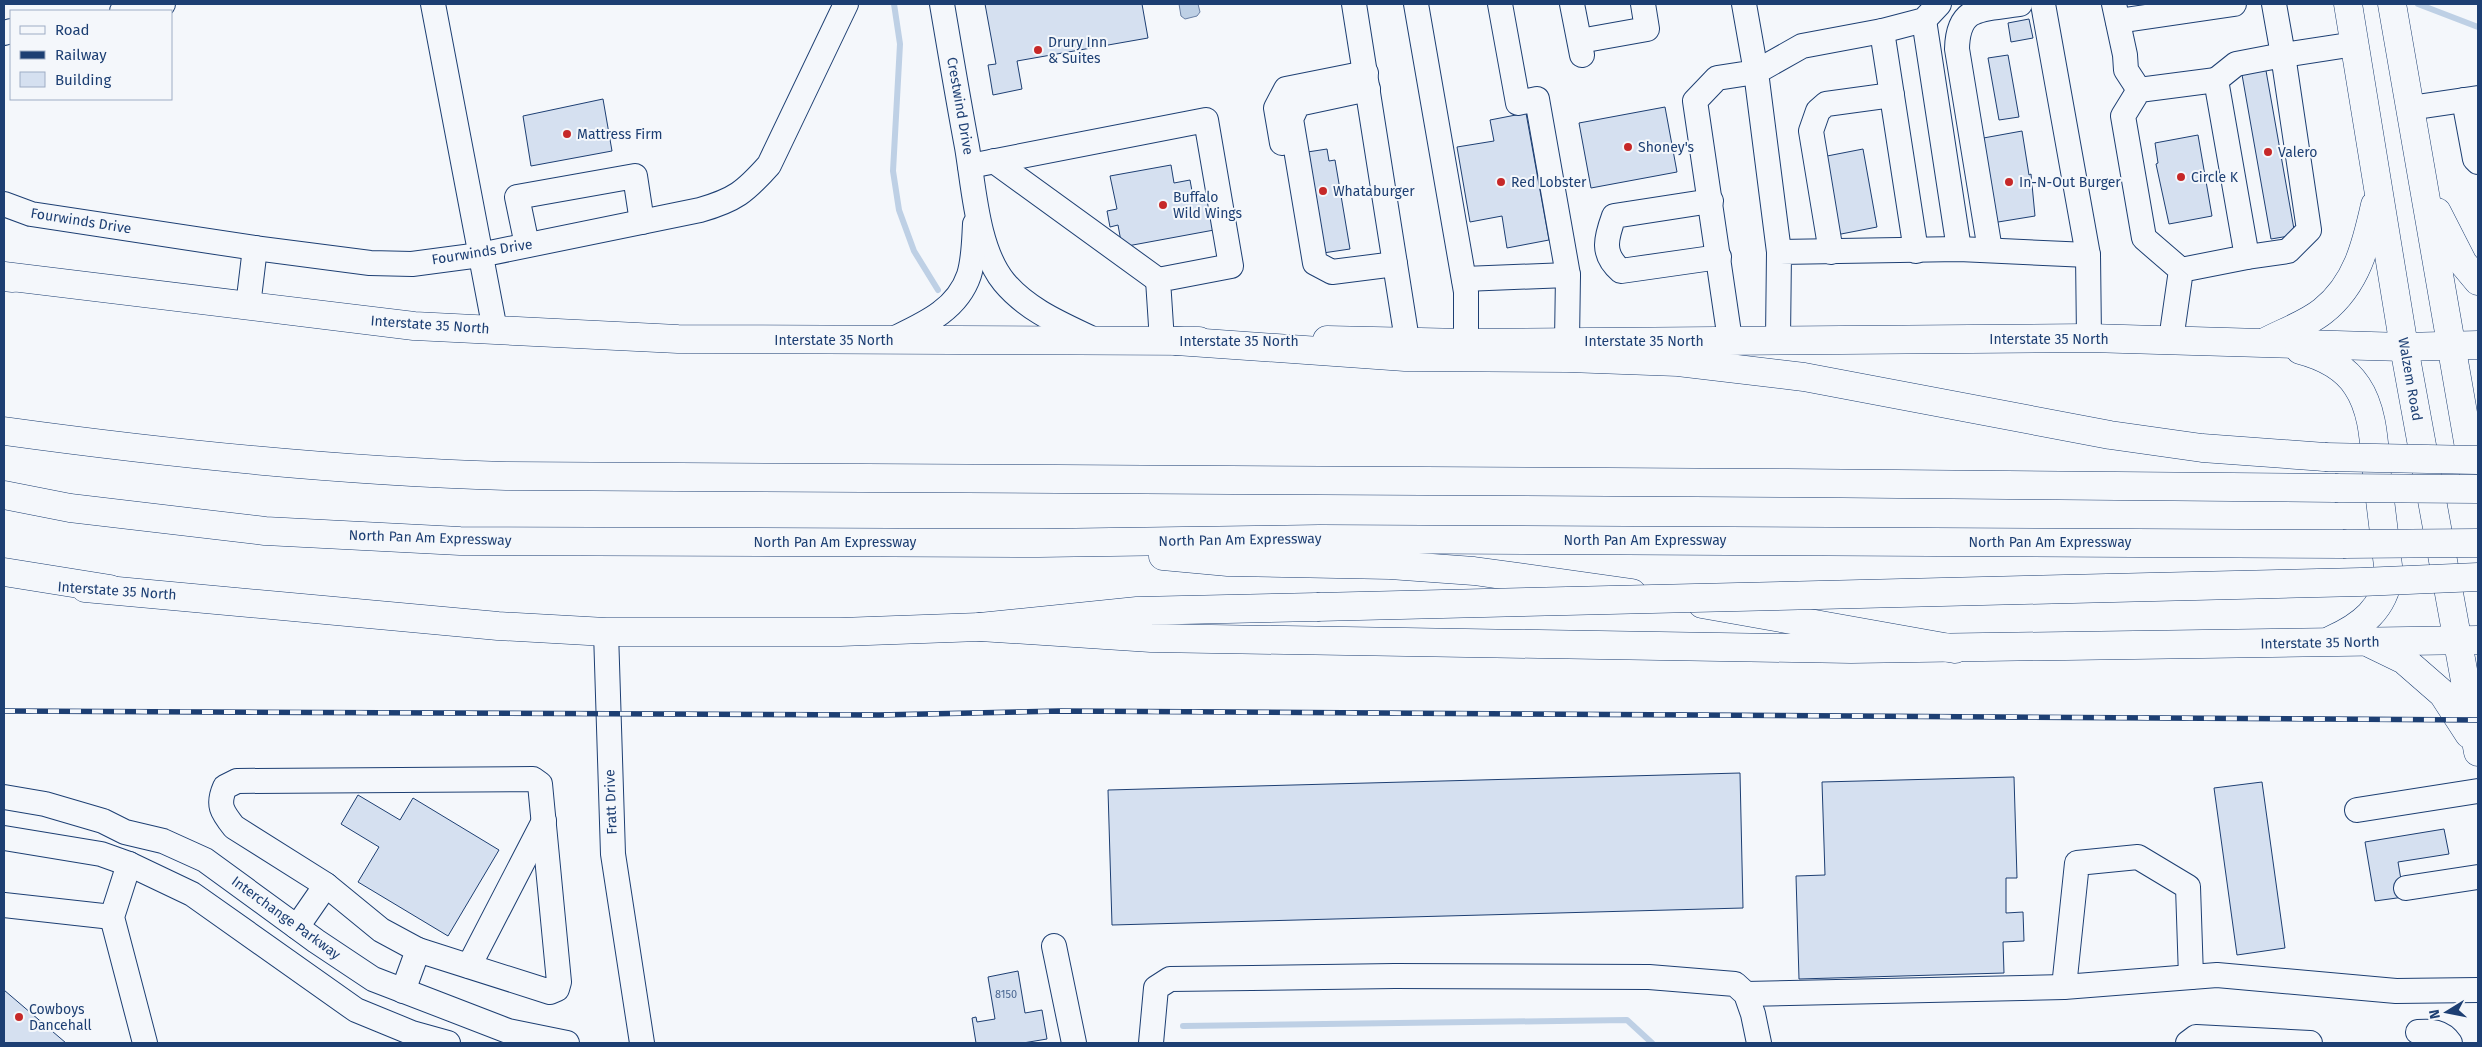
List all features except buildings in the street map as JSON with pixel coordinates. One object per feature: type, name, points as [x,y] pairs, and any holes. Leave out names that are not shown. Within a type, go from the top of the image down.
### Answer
[{"type":"main road","name":"Walzem Road","points":[[2348,4],[2404,348],[2468,640],[2477,748]]},
{"type":"main road","points":[[2392,4],[2478,498]]},
{"type":"main road","points":[[2422,177],[2463,263],[2478,280]]},
{"type":"main road","points":[[2265,342],[2322,312],[2345,291],[2364,252],[2378,191]]},
{"type":"main road","name":"Interstate 35 North","points":[[7,277],[414,326],[678,339],[1407,340],[1466,343],[2089,338],[2265,342],[2404,348],[2478,345]]},
{"type":"main road","points":[[1169,341],[1404,357],[1568,358],[1678,362],[1804,377],[2110,435],[2202,448],[2325,457],[2478,460]]},
{"type":"main road","points":[[2265,342],[2313,353],[2333,362],[2347,372],[2358,386],[2372,430],[2389,574],[2387,588],[2377,608],[2361,625],[2325,642]]},
{"type":"main road","points":[[4,431],[252,462],[402,473],[506,476],[1788,482],[2478,489]]},
{"type":"main road","name":"North Pan Am Expressway","points":[[4,495],[70,508],[265,530],[460,541],[1039,543],[1340,539],[2478,544]]},
{"type":"main road","points":[[4,505],[70,508]]},
{"type":"main road","points":[[1039,543],[1228,562],[1390,565],[1474,571],[1579,584],[1851,629],[1955,650]]},
{"type":"main road","points":[[4,572],[110,589]]},
{"type":"main road","points":[[980,627],[1137,611],[2332,583],[2478,577]]},
{"type":"main road","name":"Interstate 35 North","points":[[4,584],[110,589],[498,626],[606,632],[840,632],[980,627],[1151,638],[1955,650],[2468,640]]},
{"type":"main road","points":[[2367,642],[2404,660],[2443,694],[2477,748]]},
{"type":"street","points":[[128,10],[163,4]]},
{"type":"street","points":[[433,4],[495,330]]},
{"type":"street","name":"Fourwinds Drive","points":[[4,204],[31,214],[255,248],[370,262],[412,264],[480,255],[642,222],[727,202],[751,186],[769,165],[846,4]]},
{"type":"street","name":"Crestwind Drive","points":[[942,4],[977,208],[992,262],[1004,281],[1030,305],[1051,318],[1097,341]]},
{"type":"street","points":[[1354,4],[1407,340]]},
{"type":"street","points":[[1416,4],[1464,279],[1466,343]]},
{"type":"street","points":[[1500,4],[1518,103],[1538,99],[1568,275],[1567,341]]},
{"type":"street","points":[[1572,4],[1581,48],[1647,29],[1643,4]]},
{"type":"street","points":[[1744,4],[1756,72],[1779,252],[1778,339]]},
{"type":"street","points":[[1990,250],[1957,49],[1957,30],[1963,18],[1976,11],[2020,4]]},
{"type":"street","points":[[2043,4],[2088,255],[2089,338]]},
{"type":"street","points":[[2139,90],[2126,70],[2116,12],[2234,4]]},
{"type":"street","points":[[2180,270],[2288,251],[2309,230],[2274,4]]},
{"type":"street","points":[[1730,340],[1695,101],[1718,78],[1756,72],[1802,46],[1882,31],[1931,12],[1959,249]]},
{"type":"street","points":[[1882,31],[1916,251]]},
{"type":"street","points":[[2139,90],[2216,80],[2236,64],[2355,44]]},
{"type":"street","points":[[2216,80],[2247,257]]},
{"type":"street","points":[[1367,81],[1298,104],[1291,120],[1315,263],[1332,272],[1395,264]]},
{"type":"street","points":[[2139,90],[2123,116],[2144,238],[2180,270]]},
{"type":"street","points":[[1831,252],[1810,131],[1814,119],[1818,111],[1826,104],[1892,95]]},
{"type":"street","points":[[2410,108],[2471,99],[2475,159],[2478,162]]},
{"type":"street","points":[[970,166],[1206,120],[1231,266],[1158,280]]},
{"type":"street","points":[[994,161],[1158,280],[1169,341]]},
{"type":"street","points":[[527,245],[517,197],[635,176],[642,222]]},
{"type":"street","points":[[1711,201],[1614,216],[1606,239],[1611,262],[1621,271],[1719,256]]},
{"type":"street","name":"Crestwind Drive","points":[[890,340],[934,320],[962,291],[969,274],[977,208]]},
{"type":"street","points":[[248,306],[255,248]]},
{"type":"street","points":[[1779,252],[1959,249],[2088,255]]},
{"type":"street","points":[[2171,340],[2180,270]]},
{"type":"street","points":[[1464,279],[1568,275]]},
{"type":"street","name":"Fratt Drive","points":[[606,632],[614,854],[642,1043]]},
{"type":"street","points":[[533,779],[540,784],[544,821],[559,982],[557,989],[550,992],[418,950],[381,930],[326,885],[234,827],[224,816],[220,798],[225,787],[237,782],[533,779]]},
{"type":"street","points":[[2358,810],[2478,791]]},
{"type":"street","name":"Interchange Parkway","points":[[4,797],[45,804],[103,821],[125,832],[163,841],[205,860],[373,979],[508,1031],[567,1043]]},
{"type":"street","points":[[469,966],[544,821]]},
{"type":"street","points":[[4,838],[101,854],[129,864],[192,894],[356,1010],[412,1033],[448,1043]]},
{"type":"street","points":[[2064,987],[2077,863],[2138,857],[2188,887],[2191,977]]},
{"type":"street","points":[[129,864],[112,917],[145,1043]]},
{"type":"street","points":[[2406,888],[2478,876]]},
{"type":"street","points":[[297,927],[326,885]]},
{"type":"street","points":[[4,905],[112,917]]},
{"type":"street","points":[[1054,946],[1074,1043]]},
{"type":"street","points":[[403,991],[418,950]]},
{"type":"street","points":[[1746,994],[2064,987],[2217,975],[2396,991],[2478,990]]},
{"type":"street","points":[[1151,1043],[1156,988],[1170,979],[1395,976],[1649,978],[1735,984],[1746,994],[1753,1014],[1759,1043]]},
{"type":"street","points":[[2418,1032],[2430,1031],[2440,1034],[2450,1043]]},
{"type":"street","points":[[2188,1043],[2196,1037],[2310,1043]]},
{"type":"water","points":[[1179,4],[1198,4],[1200,12],[1197,16],[1185,19],[1181,16]]},
{"type":"waterway","points":[[894,4],[900,44],[893,171],[899,210],[914,251],[938,290]]},
{"type":"waterway","points":[[2418,4],[2478,27]]},
{"type":"waterway","points":[[1183,1026],[1627,1020],[1652,1043]]},
{"type":"railway","points":[[4,711],[879,715],[1059,711],[2478,720]]},
{"type":"place","name":"Drury Inn & Suites","points":[[1038,50]]},
{"type":"place","name":"Mattress Firm","points":[[567,134]]},
{"type":"place","name":"Shoney's","points":[[1628,147]]},
{"type":"place","name":"Valero","points":[[2268,152]]},
{"type":"place","name":"Circle K","points":[[2181,177]]},
{"type":"place","name":"Red Lobster","points":[[1501,182]]},
{"type":"place","name":"In-N-Out Burger","points":[[2009,182]]},
{"type":"place","name":"Whataburger","points":[[1323,191]]},
{"type":"place","name":"Buffalo Wild Wings","points":[[1163,205]]},
{"type":"place","name":"Cowboys Dancehall","points":[[19,1017]]}]
